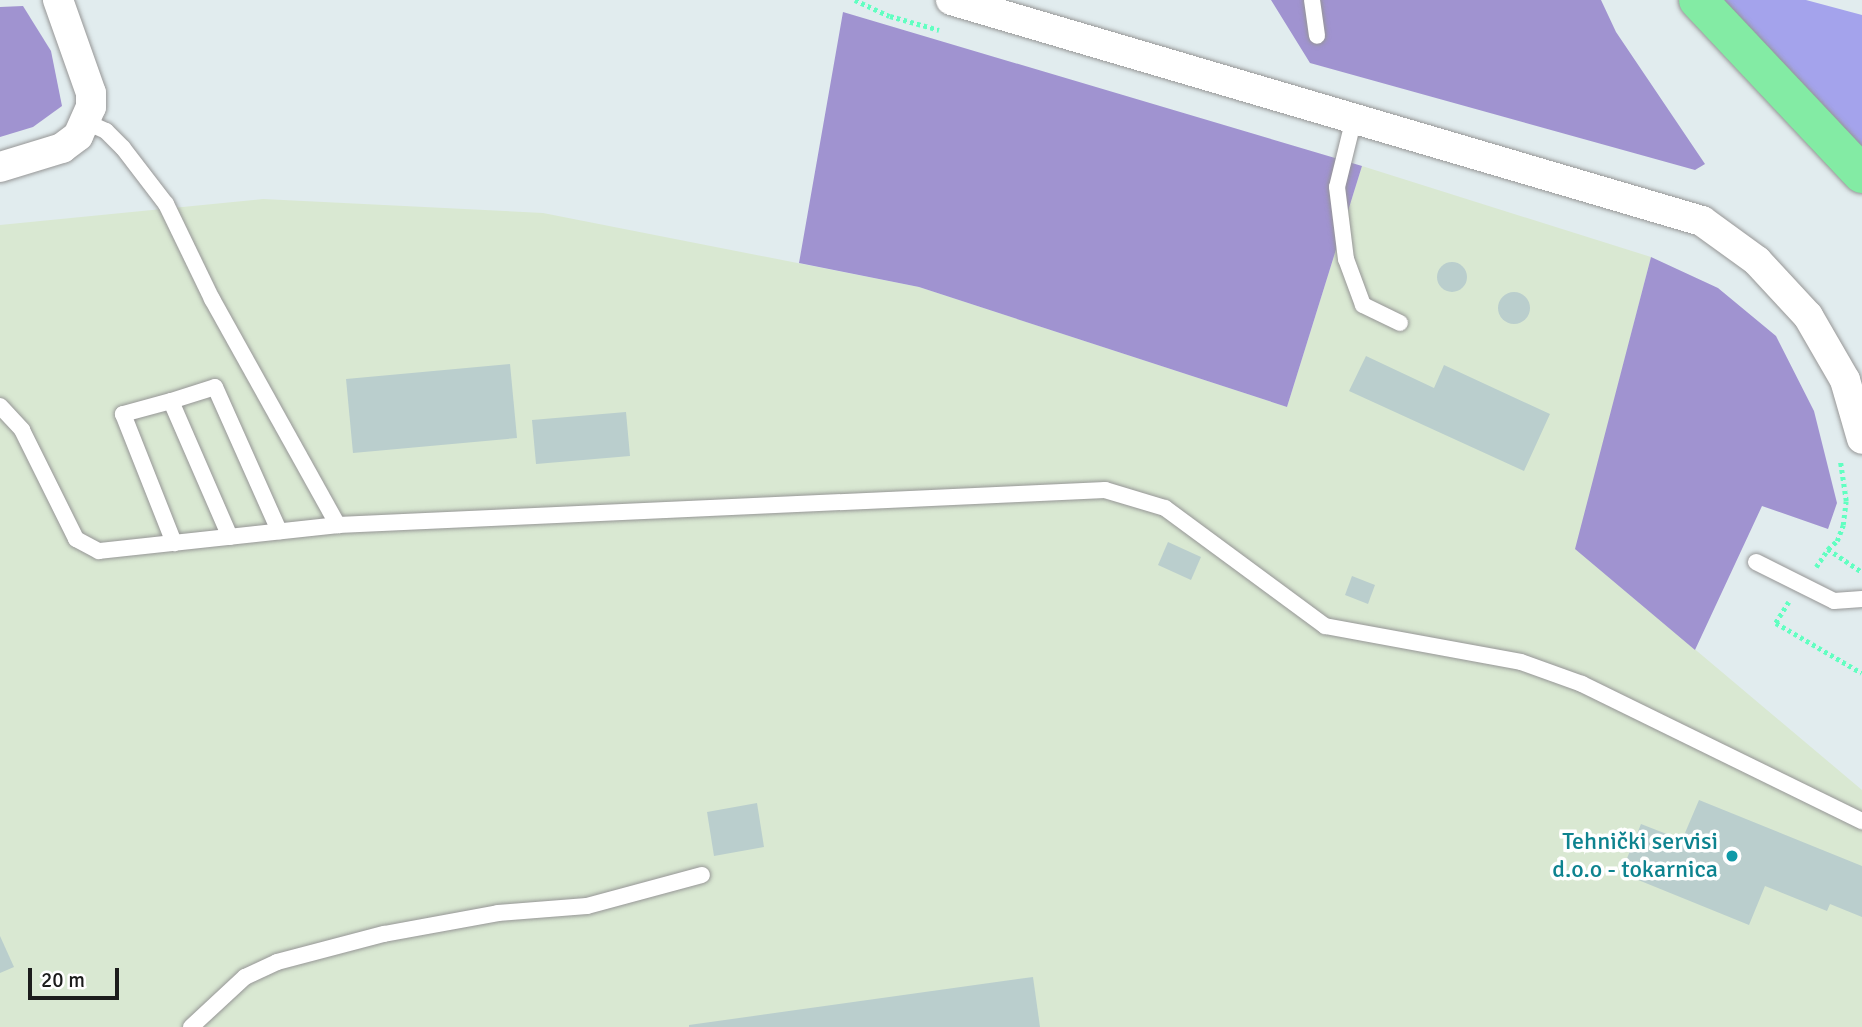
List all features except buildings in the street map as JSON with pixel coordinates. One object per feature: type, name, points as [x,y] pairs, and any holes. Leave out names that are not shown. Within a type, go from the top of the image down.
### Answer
[{"type":"highway","points":[[1698,0],[1862,174]]},
{"type":"street","points":[[0,167],[62,148],[86,122],[91,93],[58,0]]},
{"type":"street","points":[[951,0],[1670,209],[1727,236],[1782,285],[1827,345],[1845,380],[1850,444]]},
{"type":"lane","points":[[1312,0],[1317,36]]},
{"type":"lane","points":[[1354,118],[1338,187],[1346,259],[1363,305],[1400,323]]},
{"type":"lane","points":[[86,122],[106,131],[123,148],[166,204],[212,299],[338,525]]},
{"type":"lane","points":[[174,543],[123,414],[215,387],[279,531]]},
{"type":"lane","points":[[171,401],[230,537]]},
{"type":"lane","points":[[0,406],[22,430],[76,539],[99,551],[338,525],[1105,490],[1165,508],[1325,626],[1521,662],[1582,684],[1862,821]]},
{"type":"lane","points":[[1756,562],[1834,601],[1862,599]]},
{"type":"lane","points":[[191,1027],[246,976],[276,961],[384,934],[498,912],[587,906],[702,875]]},
{"type":"path","points":[[855,0],[890,16],[944,31]]},
{"type":"path","points":[[1814,570],[1837,541],[1846,501],[1850,444]]},
{"type":"path","points":[[1828,549],[1862,572]]},
{"type":"path","points":[[1787,605],[1776,622],[1862,673]]},
{"type":"shaded area","points":[[1271,0],[1601,0],[1616,32],[1705,164],[1695,170],[1310,63]]},
{"type":"shaded area","points":[[1717,0],[1806,0],[1862,15],[1862,150]]},
{"type":"shaded area","points":[[23,6],[51,51],[62,106],[33,127],[0,137],[0,7]]},
{"type":"shaded area","points":[[843,12],[1362,166],[1287,407],[919,287],[799,263]]},
{"type":"shaded area","points":[[1362,166],[1651,257],[1576,549],[1862,790],[1862,1027],[0,1027],[0,225],[263,199],[543,213],[919,287],[1287,407]]},
{"type":"shaded area","points":[[1651,257],[1718,288],[1776,336],[1814,411],[1837,503],[1828,529],[1762,506],[1695,650],[1575,549]]},
{"type":"place","name":"Tehnički servisi d.o.o - tokarnica","points":[[1732,856]]}]
